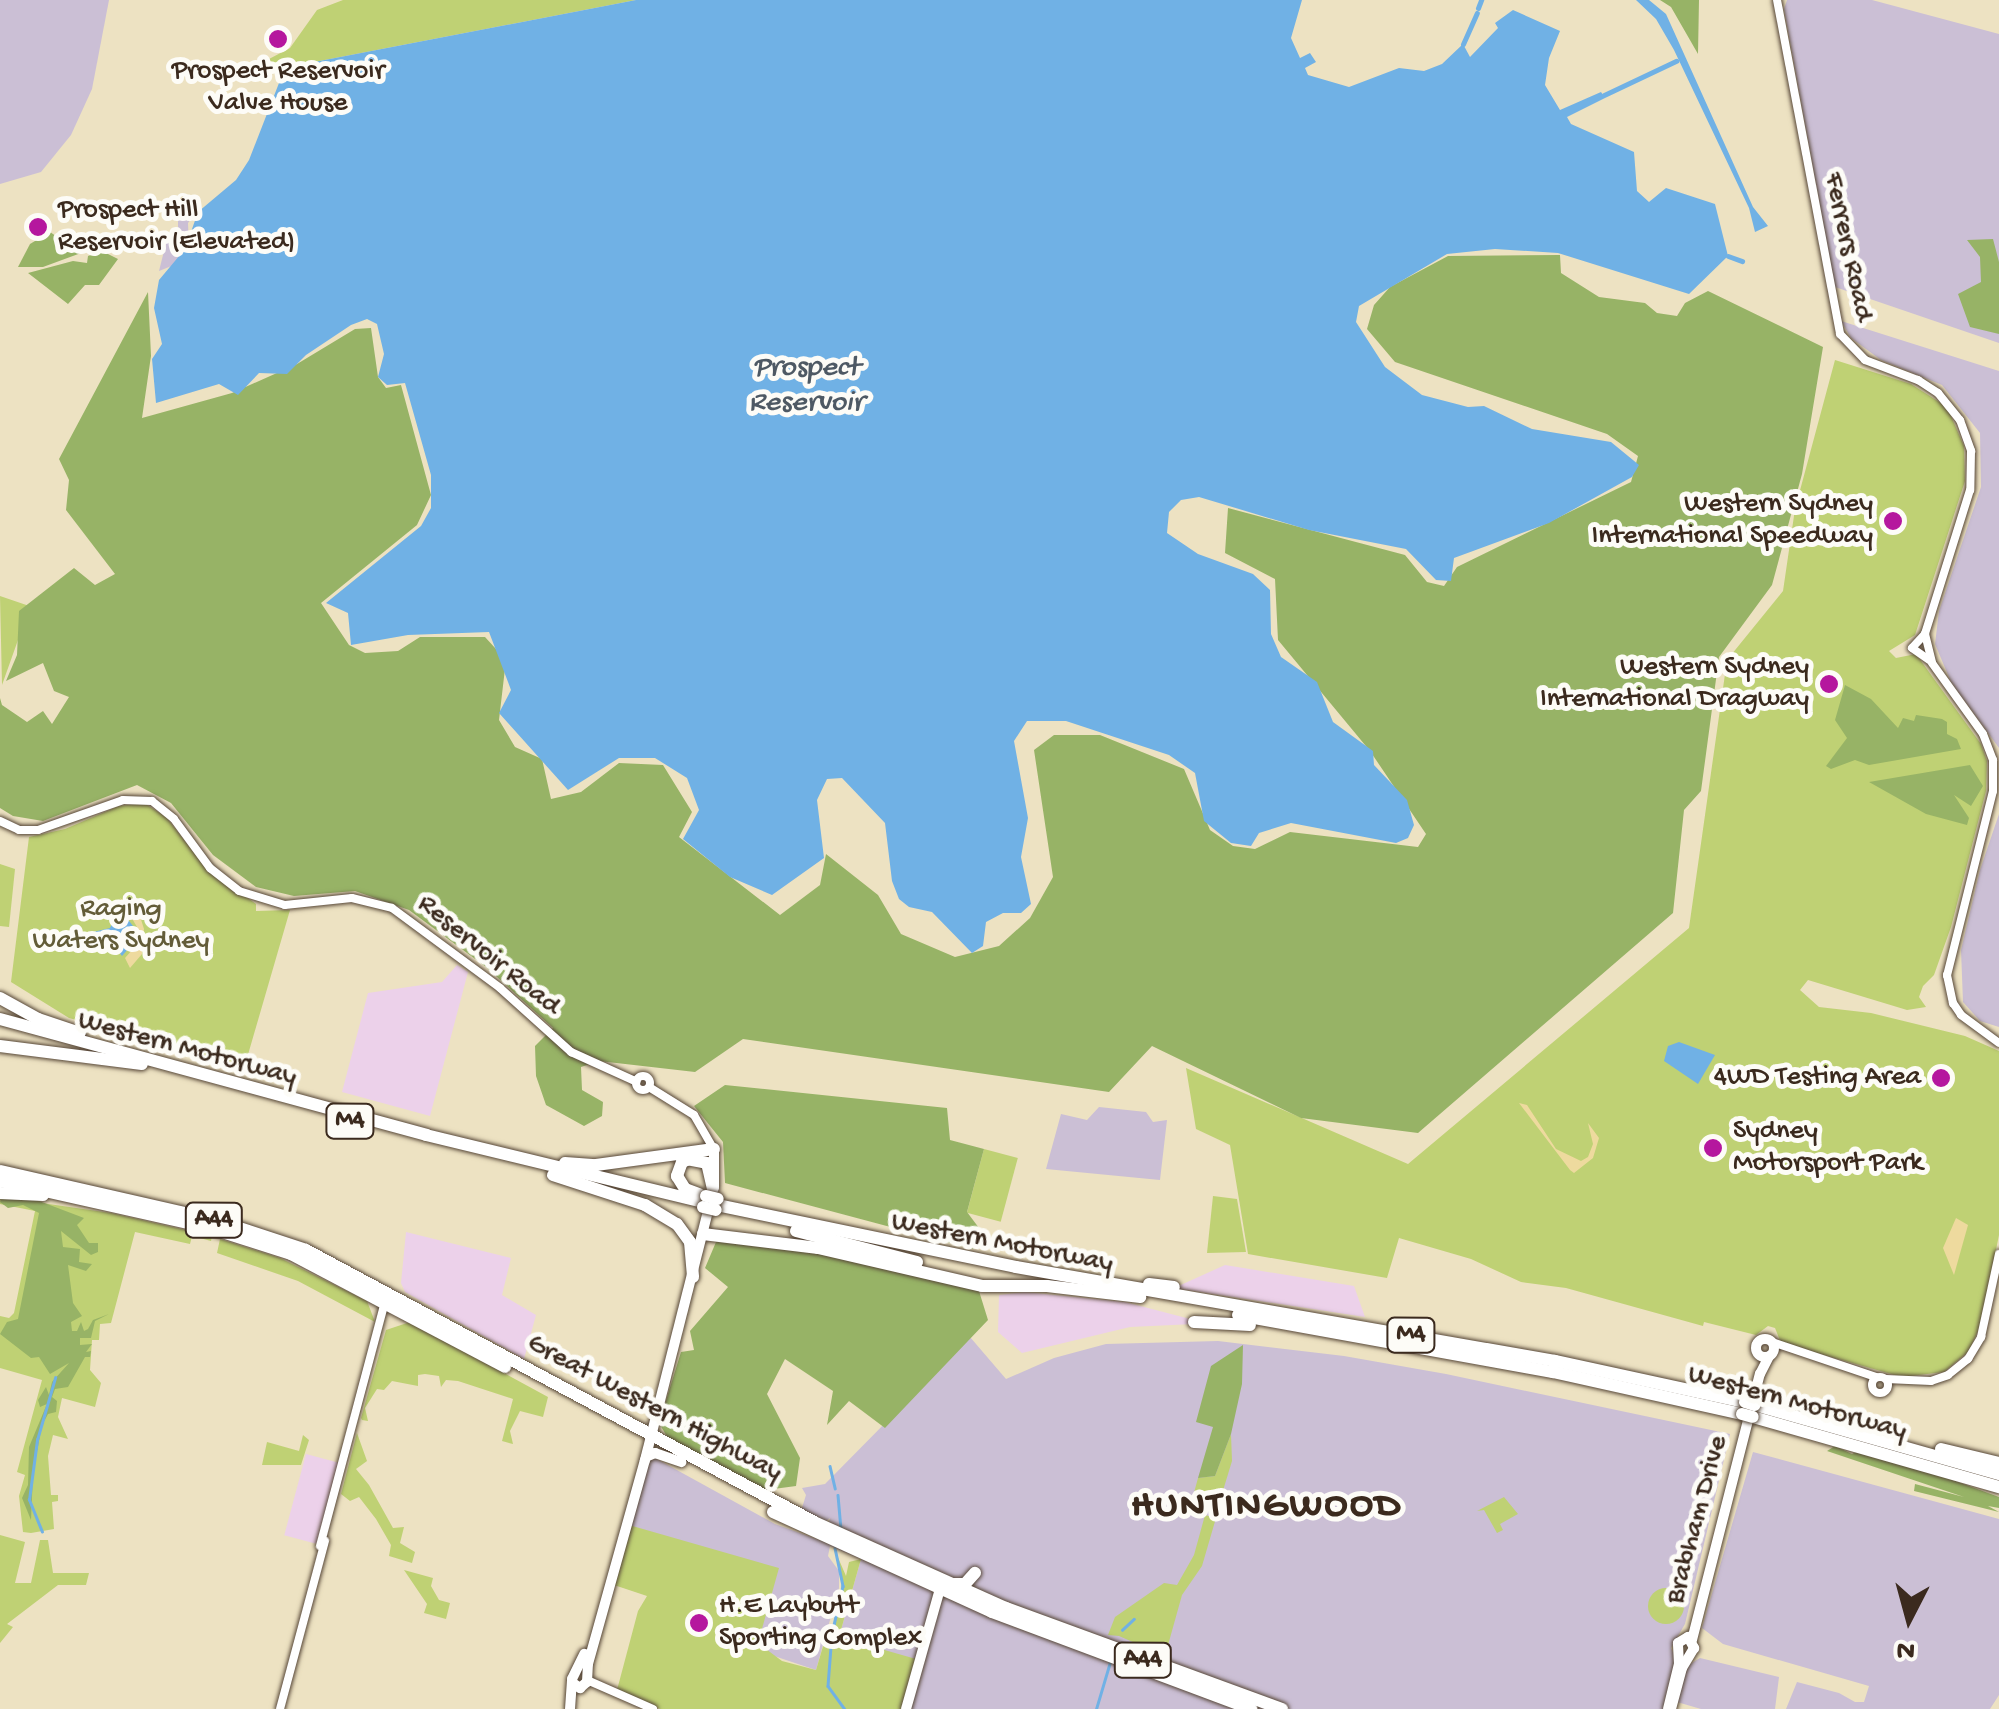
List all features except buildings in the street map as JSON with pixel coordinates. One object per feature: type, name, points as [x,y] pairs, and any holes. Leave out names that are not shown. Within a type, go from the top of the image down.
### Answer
[{"type":"highway","points":[[0,995],[38,1019],[148,1063]]},
{"type":"highway","name":"Western Motorway","points":[[0,1022],[526,1163],[1076,1278],[1482,1347],[1876,1438],[1999,1474]]},
{"type":"highway","points":[[0,1046],[148,1063]]},
{"type":"highway","points":[[526,1163],[588,1165],[710,1147]]},
{"type":"highway","points":[[710,1147],[685,1160],[678,1172],[680,1183],[711,1201]]},
{"type":"highway","points":[[685,1160],[707,1162],[711,1201]]},
{"type":"highway","points":[[526,1163],[634,1201],[670,1218],[689,1238],[693,1277]]},
{"type":"highway","name":"Great Western Highway","points":[[0,1171],[17,1187],[260,1243],[320,1266],[626,1423],[682,1462],[787,1519],[940,1590],[1251,1709]]},
{"type":"highway","name":"Great Western Highway","points":[[17,1187],[248,1229],[306,1250],[385,1302],[580,1407],[649,1437],[770,1501],[1021,1614],[1278,1708]]},
{"type":"highway","name":"Western Motorway","points":[[711,1201],[764,1221],[1149,1298],[1749,1410],[1999,1487]]},
{"type":"highway","points":[[764,1221],[929,1265]]},
{"type":"highway","points":[[703,1234],[818,1248],[982,1286],[1047,1286],[1149,1298]]},
{"type":"highway","points":[[693,1277],[706,1246],[728,1236]]},
{"type":"highway","points":[[1076,1278],[1174,1286]]},
{"type":"highway","points":[[1362,1318],[1482,1347]]},
{"type":"highway","points":[[1194,1322],[1321,1331]]},
{"type":"highway","points":[[1876,1438],[1999,1463]]},
{"type":"highway","points":[[896,1560],[958,1585],[975,1573]]},
{"type":"main road","points":[[572,1709],[693,1277],[711,1201],[710,1147]]},
{"type":"main road","name":"Brabham Drive","points":[[1670,1709],[1757,1371],[1767,1351]]},
{"type":"main road","points":[[649,1437],[660,1434],[673,1449]]},
{"type":"main road","points":[[906,1709],[940,1590]]},
{"type":"street","name":"Ferrers Road","points":[[1776,0],[1840,334],[1864,360],[1938,393],[1968,438],[1973,468],[1970,490],[1926,634],[1932,663],[1984,734],[1993,760],[1992,791],[1947,975],[1952,1002],[1961,1016],[1999,1043]]},
{"type":"street","points":[[1926,634],[1912,648],[1932,663]]},
{"type":"street","name":"Reservoir Road","points":[[0,822],[22,830],[43,830],[123,800],[145,799],[168,813],[216,873],[239,891],[270,903],[352,898],[392,908],[500,988],[571,1052],[636,1082],[641,1089],[648,1087],[690,1112],[710,1147]]},
{"type":"street","points":[[1767,1351],[1794,1352],[1853,1369],[1881,1382],[1939,1379],[1968,1358],[1981,1337],[1999,1254]]},
{"type":"street","points":[[280,1709],[385,1302]]},
{"type":"street","points":[[581,1681],[644,1709]]},
{"type":"street","points":[[581,1681],[653,1709]]},
{"type":"shaded area","points":[[0,0],[109,0],[92,89],[71,135],[41,172],[0,184]]},
{"type":"shaded area","points":[[1787,0],[1872,0],[1999,34],[1999,343],[1835,287],[1784,9]]},
{"type":"shaded area","points":[[188,208],[196,212],[188,223],[189,246],[174,265],[159,271],[167,239],[172,229],[178,232],[178,219]]},
{"type":"shaded area","points":[[1841,321],[1999,371],[1999,748],[1951,682],[1935,644],[1939,611],[1981,487],[1980,433],[1942,385],[1881,360],[1851,338]]},
{"type":"shaded area","points":[[1999,814],[1999,1027],[1980,1021],[1963,1002],[1961,950],[1980,870]]},
{"type":"shaded area","points":[[457,965],[468,972],[430,1116],[342,1092],[368,993],[442,982]]},
{"type":"shaded area","points":[[1099,1107],[1146,1112],[1153,1122],[1167,1120],[1160,1180],[1046,1169],[1061,1114],[1087,1120]]},
{"type":"shaded area","points":[[406,1232],[511,1258],[502,1295],[536,1315],[524,1359],[405,1292],[401,1283]]},
{"type":"shaded area","points":[[1225,1265],[1354,1286],[1365,1317],[1174,1288]]},
{"type":"shaded area","points":[[1025,1292],[1125,1302],[1194,1320],[1194,1324],[1130,1327],[1022,1353],[998,1332],[999,1295]]},
{"type":"shaded area","points":[[970,1337],[1006,1379],[1054,1358],[1106,1344],[1218,1341],[1344,1356],[1446,1374],[1730,1434],[1685,1624],[1671,1648],[1676,1659],[1664,1709],[902,1709],[839,1637],[861,1559],[830,1546],[828,1556],[839,1571],[839,1588],[816,1670],[771,1655],[629,1525],[649,1461],[655,1458],[775,1524],[822,1541],[830,1518],[825,1522],[801,1511],[806,1495],[802,1488],[825,1484]]},
{"type":"shaded area","points":[[1753,1452],[1999,1519],[1999,1695],[1990,1709],[1786,1709],[1797,1682],[1839,1693],[1855,1702],[1864,1702],[1869,1686],[1723,1644],[1702,1628]]},
{"type":"shaded area","points":[[306,1454],[339,1463],[317,1544],[284,1535]]},
{"type":"shaded area","points":[[1700,1658],[1779,1677],[1775,1709],[1701,1709],[1677,1702],[1687,1666]]},
{"type":"green space","points":[[343,0],[636,0],[278,69],[269,59],[290,48],[317,10]]},
{"type":"green space","points":[[1660,0],[1699,0],[1698,54],[1671,7]]},
{"type":"green space","points":[[50,232],[81,253],[43,267],[18,267],[30,244]]},
{"type":"green space","points":[[1993,239],[1999,262],[1999,334],[1970,327],[1958,294],[1981,282],[1980,257],[1967,240]]},
{"type":"green space","points":[[102,251],[118,259],[99,285],[85,285],[68,304],[28,273],[73,261],[87,263],[88,256]]},
{"type":"green space","points":[[1560,255],[1561,273],[1599,297],[1645,303],[1657,313],[1677,316],[1685,303],[1708,291],[1823,347],[1802,474],[1772,585],[1719,657],[1701,791],[1684,810],[1673,913],[1418,1133],[1301,1118],[1152,1046],[1109,1092],[743,1039],[695,1072],[599,1061],[581,1067],[582,1090],[603,1102],[602,1116],[584,1126],[546,1105],[536,1076],[535,1046],[553,1028],[486,967],[409,910],[355,891],[294,896],[256,887],[213,855],[171,803],[137,785],[43,821],[13,816],[0,808],[0,698],[2,705],[27,722],[43,711],[52,724],[69,697],[54,691],[43,663],[6,681],[17,655],[19,611],[74,568],[95,585],[115,574],[66,510],[69,480],[59,459],[148,292],[151,356],[142,418],[232,393],[297,364],[355,329],[371,328],[378,377],[386,388],[401,385],[431,495],[417,525],[321,603],[349,645],[365,653],[398,651],[420,637],[485,637],[506,660],[499,720],[515,747],[542,759],[551,799],[581,792],[619,763],[663,765],[692,812],[679,837],[780,915],[820,885],[826,854],[878,895],[901,934],[955,957],[999,946],[1030,918],[1053,877],[1034,750],[1054,735],[1100,735],[1184,769],[1210,830],[1233,846],[1255,849],[1290,832],[1418,847],[1426,834],[1370,751],[1278,640],[1275,579],[1225,553],[1228,508],[1405,555],[1427,582],[1444,586],[1457,567],[1631,482],[1638,456],[1607,434],[1395,362],[1367,329],[1374,305],[1390,287],[1448,256]]},
{"type":"green space","points":[[1835,360],[1911,384],[1947,407],[1964,446],[1965,481],[1915,635],[1889,651],[1896,658],[1916,654],[1981,744],[1987,761],[1986,791],[1951,927],[1934,975],[1919,997],[1926,1007],[1907,1010],[1808,980],[1800,990],[1819,1007],[1871,1013],[1965,1036],[1999,1051],[1999,1235],[1981,1324],[1969,1351],[1944,1372],[1902,1377],[1781,1343],[1775,1328],[1768,1326],[1756,1335],[1704,1322],[1703,1326],[1566,1288],[1521,1282],[1471,1259],[1399,1238],[1387,1278],[1248,1254],[1230,1145],[1196,1129],[1186,1068],[1408,1164],[1689,928],[1727,660],[1783,591],[1795,509]]},
{"type":"green space","points":[[0,596],[41,610],[18,640],[2,685]]},
{"type":"green space","points":[[1845,685],[1871,699],[1898,728],[1903,718],[1914,721],[1916,715],[1942,719],[1947,722],[1947,734],[1957,739],[1961,749],[1869,765],[1855,760],[1831,769],[1826,766],[1847,738],[1835,720]]},
{"type":"green space","points":[[1970,765],[1983,786],[1971,806],[1954,795],[1969,818],[1967,825],[1926,814],[1869,782]]},
{"type":"green space","name":"Raging Waters Sydney","points":[[144,803],[166,817],[206,868],[256,904],[256,911],[290,910],[245,1065],[69,1018],[11,982],[29,837],[65,829],[119,806]]},
{"type":"green space","points":[[0,864],[15,869],[9,927],[0,926]]},
{"type":"green space","points":[[725,1085],[947,1108],[950,1140],[984,1149],[967,1212],[982,1232],[973,1249],[725,1183],[723,1142],[694,1106]]},
{"type":"green space","points":[[984,1149],[1018,1158],[1001,1222],[967,1213]]},
{"type":"green space","points":[[6,1191],[15,1200],[26,1196],[84,1218],[77,1225],[89,1243],[98,1243],[98,1252],[91,1255],[61,1231],[63,1247],[80,1249],[79,1262],[92,1264],[86,1271],[68,1265],[73,1303],[82,1316],[71,1322],[72,1331],[77,1331],[81,1322],[84,1331],[93,1320],[109,1314],[95,1321],[91,1338],[80,1338],[80,1345],[92,1344],[86,1352],[91,1351],[90,1357],[85,1357],[68,1387],[55,1389],[52,1397],[57,1401],[56,1412],[48,1414],[42,1425],[33,1473],[31,1520],[22,1498],[28,1485],[29,1447],[47,1404],[40,1407],[38,1400],[46,1387],[49,1395],[52,1382],[69,1363],[50,1374],[39,1357],[31,1358],[0,1334],[7,1322],[18,1319],[39,1213],[23,1205],[8,1208],[0,1202]]},
{"type":"green space","points":[[1213,1196],[1237,1199],[1246,1252],[1207,1253]]},
{"type":"green space","points":[[0,1197],[111,1213],[212,1236],[211,1241],[192,1236],[190,1244],[135,1232],[111,1323],[100,1324],[99,1340],[92,1340],[90,1370],[101,1383],[95,1407],[62,1398],[58,1417],[68,1439],[53,1435],[48,1456],[51,1495],[58,1495],[58,1501],[52,1502],[54,1529],[31,1533],[23,1532],[19,1496],[25,1475],[17,1472],[42,1380],[0,1368],[0,1316],[9,1318],[14,1313],[35,1211],[0,1204]]},
{"type":"green space","points":[[220,1239],[280,1258],[367,1301],[375,1322],[298,1281],[217,1253]]},
{"type":"green space","points":[[732,1239],[789,1247],[979,1291],[988,1320],[885,1428],[849,1401],[827,1425],[833,1391],[785,1359],[767,1394],[800,1458],[796,1486],[766,1490],[669,1440],[659,1423],[681,1352],[694,1350],[690,1331],[728,1287],[705,1268],[716,1242]]},
{"type":"green space","points":[[410,1322],[548,1397],[543,1417],[520,1411],[510,1431],[513,1444],[502,1441],[513,1399],[458,1381],[446,1380],[441,1387],[439,1376],[425,1374],[418,1375],[418,1386],[392,1381],[384,1390],[377,1389],[365,1408],[368,1421],[362,1420],[361,1418],[386,1330]]},
{"type":"green space","points":[[1243,1345],[1242,1384],[1231,1434],[1215,1476],[1198,1478],[1213,1427],[1196,1422],[1211,1366]]},
{"type":"green space","points":[[357,1433],[367,1461],[356,1469],[393,1528],[404,1527],[400,1543],[415,1552],[412,1563],[389,1556],[391,1545],[359,1497],[350,1501],[341,1494]]},
{"type":"green space","points":[[1231,1434],[1232,1461],[1218,1507],[1192,1500],[1198,1478],[1215,1476]]},
{"type":"green space","points":[[303,1435],[309,1440],[301,1465],[262,1465],[267,1442],[299,1451]]},
{"type":"green space","points":[[1835,1446],[1852,1454],[1858,1451],[1920,1468],[1999,1497],[1999,1508],[1988,1506],[1999,1512],[1914,1491],[1915,1484],[1964,1497],[1827,1451]]},
{"type":"green space","points":[[1504,1497],[1518,1514],[1500,1524],[1503,1530],[1497,1533],[1484,1510],[1477,1511]]},
{"type":"green space","points":[[1205,1515],[1216,1518],[1202,1566],[1182,1595],[1165,1656],[1108,1635],[1115,1617],[1164,1583],[1177,1585],[1194,1555]]},
{"type":"green space","name":"H.E Laybutt Sporting Complex","points":[[629,1525],[779,1568],[758,1643],[782,1661],[816,1670],[826,1636],[840,1612],[842,1577],[833,1546],[846,1576],[849,1562],[861,1559],[839,1637],[916,1659],[902,1709],[660,1709],[617,1690],[638,1611],[647,1596],[614,1585]]},
{"type":"green space","points":[[0,1535],[25,1542],[15,1583],[31,1583],[40,1540],[48,1540],[53,1573],[89,1573],[86,1585],[58,1585],[7,1624],[13,1627],[0,1643]]},
{"type":"green space","points":[[404,1570],[433,1578],[431,1586],[439,1600],[450,1603],[446,1619],[424,1613],[427,1604]]},
{"type":"green space","points":[[1666,1588],[1679,1593],[1684,1606],[1679,1619],[1666,1624],[1653,1619],[1648,1606],[1653,1593]]},
{"type":"sand","points":[[120,898],[138,910],[144,929],[142,954],[130,968],[125,958],[133,949],[137,927]]},
{"type":"sand","points":[[1519,1103],[1527,1105],[1556,1149],[1581,1161],[1588,1157],[1593,1144],[1588,1123],[1599,1138],[1593,1158],[1574,1173]]},
{"type":"sand","points":[[1956,1218],[1968,1225],[1954,1275],[1943,1248]]},
{"type":"water","name":"Prospect Reservoir","points":[[636,0],[1302,0],[1291,38],[1300,58],[1310,53],[1316,62],[1305,68],[1308,75],[1349,87],[1399,68],[1424,71],[1442,64],[1463,44],[1470,57],[1498,28],[1495,23],[1513,10],[1560,31],[1549,58],[1545,85],[1560,110],[1601,92],[1605,98],[1567,117],[1571,124],[1634,152],[1637,191],[1649,202],[1666,188],[1715,204],[1728,256],[1689,294],[1558,253],[1495,249],[1447,254],[1359,306],[1356,322],[1385,367],[1422,395],[1468,407],[1484,406],[1532,429],[1611,442],[1639,465],[1632,477],[1549,523],[1454,558],[1451,581],[1436,580],[1406,549],[1309,530],[1199,497],[1181,500],[1169,512],[1167,533],[1198,554],[1253,574],[1270,590],[1271,634],[1281,657],[1317,682],[1333,722],[1373,751],[1374,765],[1407,800],[1414,825],[1408,838],[1396,843],[1291,823],[1259,833],[1251,846],[1231,843],[1204,821],[1195,773],[1169,755],[1066,721],[1027,721],[1014,741],[1028,818],[1021,857],[1031,904],[1021,913],[1003,913],[986,922],[983,946],[972,953],[932,912],[909,907],[899,899],[892,881],[885,823],[842,778],[827,779],[817,800],[824,858],[772,895],[730,877],[683,839],[699,810],[687,778],[655,758],[619,758],[568,790],[499,713],[511,690],[489,632],[408,635],[351,645],[348,613],[326,603],[421,526],[431,508],[431,475],[405,383],[387,385],[378,377],[384,354],[377,324],[367,319],[351,325],[306,355],[287,374],[259,373],[238,395],[219,384],[156,403],[152,359],[162,344],[154,308],[159,280],[185,249],[198,212],[236,180],[249,160],[279,83],[278,69]]},
{"type":"water","points":[[1636,0],[1649,0],[1666,14],[1753,207],[1768,226],[1755,232],[1749,208],[1674,50],[1656,19]]},
{"type":"water","points":[[119,908],[133,926],[129,948],[122,956],[112,943],[92,946],[89,933],[110,928]]},
{"type":"water","points":[[1679,1042],[1715,1055],[1698,1084],[1664,1061],[1668,1046]]},
{"type":"waterway","points":[[1478,8],[1481,0]]},
{"type":"waterway","points":[[1463,44],[1477,13]]},
{"type":"waterway","points":[[1604,95],[1676,61]]},
{"type":"waterway","points":[[1728,256],[1742,261]]},
{"type":"waterway","points":[[42,1532],[29,1500],[37,1440],[55,1378]]},
{"type":"waterway","points":[[830,1466],[835,1488]]},
{"type":"waterway","points":[[838,1495],[841,1529]]},
{"type":"waterway","points":[[835,1548],[843,1586],[832,1634],[828,1686],[845,1709]]},
{"type":"waterway","points":[[1122,1630],[1134,1619]]},
{"type":"waterway","points":[[1096,1709],[1110,1662]]},
{"type":"place","name":"Prospect Reservoir Valve House","points":[[278,39]]},
{"type":"place","name":"Prospect Hill Reservoir (Elevated)","points":[[38,227]]},
{"type":"place","name":"Western Sydney International Speedway","points":[[1893,521]]},
{"type":"place","name":"Western Sydney International Dragway","points":[[1829,684]]},
{"type":"place","name":"4WD Testing Area","points":[[1941,1078]]},
{"type":"place","name":"Sydney Motorsport Park","points":[[1713,1148]]},
{"type":"place","name":"H.E Laybutt Sporting Complex","points":[[699,1623]]},
{"type":"district","name":"HUNTINGWOOD","points":[[1267,1508]]}]
